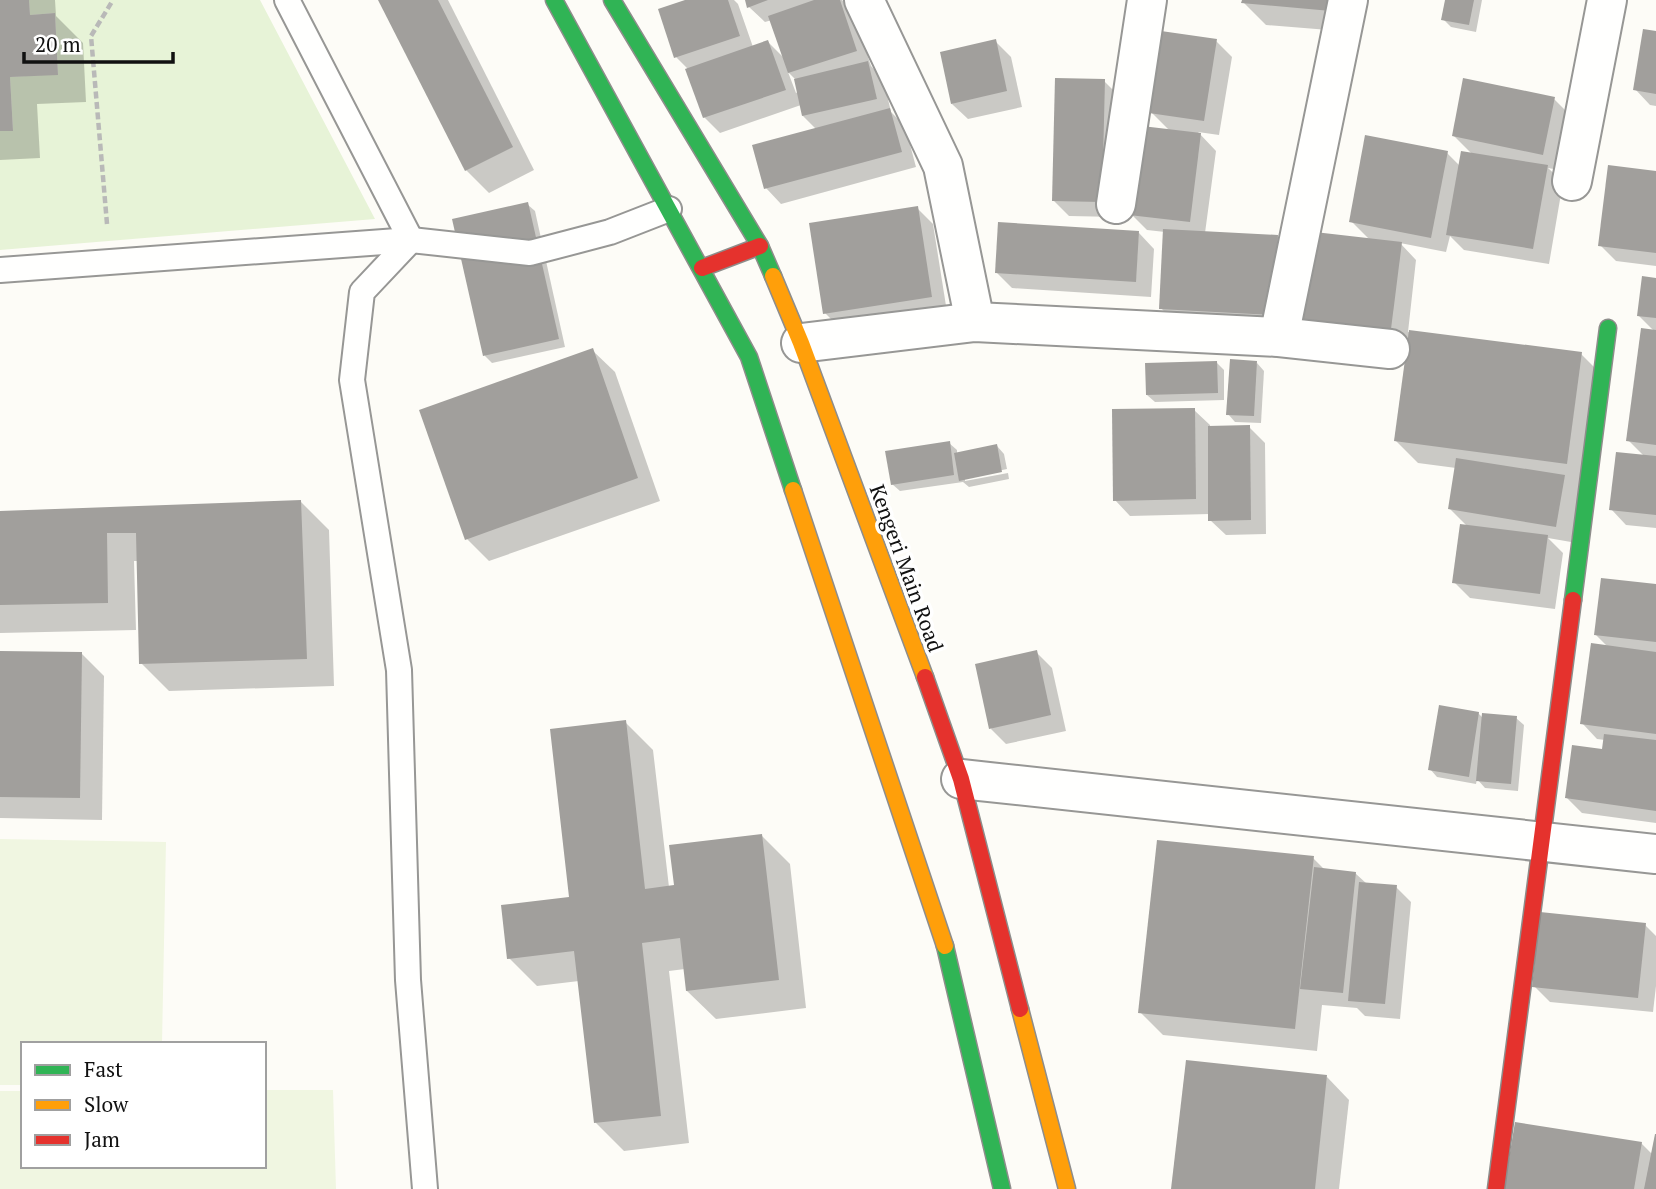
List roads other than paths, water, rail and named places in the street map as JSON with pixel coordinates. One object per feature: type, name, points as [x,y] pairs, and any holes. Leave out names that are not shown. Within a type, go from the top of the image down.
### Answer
[{"type":"main road","points":[[554,0],[749,357],[947,952],[1002,1189]]},
{"type":"main road","name":"Kengeri Main Road","points":[[612,0],[760,246],[801,343],[961,779],[1067,1189]]},
{"type":"main road","points":[[702,268],[760,246]]},
{"type":"main road","points":[[1496,1189],[1608,328]]},
{"type":"street","points":[[864,0],[943,166],[975,322]]},
{"type":"street","points":[[1116,204],[1147,0]]},
{"type":"street","points":[[1279,338],[1348,0]]},
{"type":"street","points":[[1572,181],[1607,0]]},
{"type":"street","points":[[801,343],[975,322],[1279,338],[1390,349]]},
{"type":"street","points":[[961,779],[1656,854]]},
{"type":"lane","points":[[287,0],[411,240]]},
{"type":"lane","points":[[0,270],[411,240],[530,253],[610,232],[669,209]]},
{"type":"lane","points":[[411,240],[362,292],[352,380],[399,670],[408,980],[425,1189]]}]
